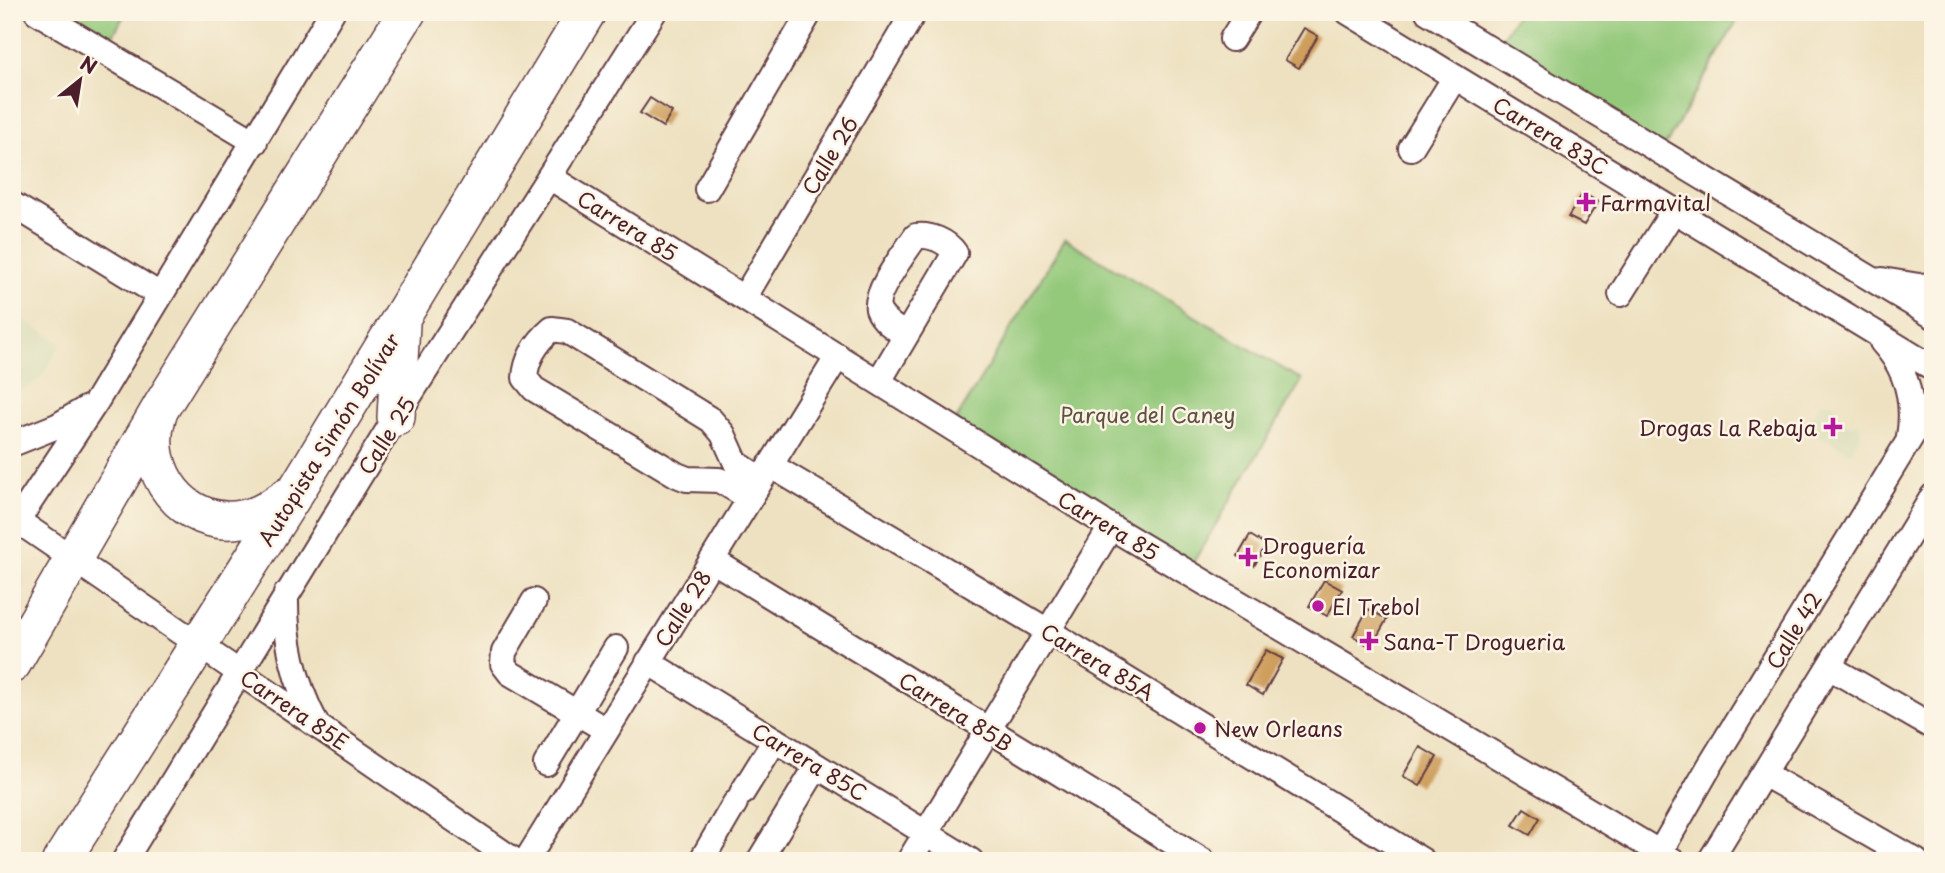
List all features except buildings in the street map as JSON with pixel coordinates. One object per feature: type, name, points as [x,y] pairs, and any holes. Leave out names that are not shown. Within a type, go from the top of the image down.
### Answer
[{"type":"highway","points":[[12,664],[163,404],[407,12]]},
{"type":"highway","name":"Autopista Simón Bolívar","points":[[61,861],[296,491],[585,20]]},
{"type":"highway","points":[[397,417],[401,320]]},
{"type":"highway","points":[[163,404],[154,426],[155,463],[165,485],[182,504],[204,516],[241,520],[266,511],[296,491]]},
{"type":"street","points":[[37,12],[255,142]]},
{"type":"street","points":[[75,559],[14,522],[96,402],[332,12]]},
{"type":"street","name":"Calle 25","points":[[124,861],[286,594],[654,12]]},
{"type":"street","points":[[707,189],[810,12]]},
{"type":"street","name":"Calle 26","points":[[744,298],[914,12]]},
{"type":"street","points":[[1232,39],[1249,12]]},
{"type":"street","name":"Carrera 83C","points":[[1348,12],[1933,368]]},
{"type":"street","name":"Carrera 83C","points":[[1428,12],[1933,316]]},
{"type":"street","points":[[1412,148],[1448,73],[1467,61],[1470,47],[1465,35]]},
{"type":"street","points":[[1529,122],[1524,113],[1526,97],[1539,87],[1550,87]]},
{"type":"street","name":"Carrera 85","points":[[551,178],[1111,527],[1663,858]]},
{"type":"street","points":[[12,204],[160,295]]},
{"type":"street","points":[[1621,294],[1674,210]]},
{"type":"street","points":[[1851,269],[1884,281],[1933,285]]},
{"type":"street","points":[[552,330],[567,331],[711,420],[723,434],[736,463],[760,481],[687,479],[677,475],[534,389],[525,379],[526,365],[541,338],[552,330]]},
{"type":"street","points":[[1869,330],[1884,343],[1906,379],[1911,399],[1909,440]]},
{"type":"street","points":[[879,381],[906,335]]},
{"type":"street","name":"Calle 28","points":[[526,861],[838,356]]},
{"type":"street","name":"Calle 42","points":[[1663,858],[1709,767],[1933,401]]},
{"type":"street","points":[[12,444],[57,426],[96,402]]},
{"type":"street","name":"Carrera 85A","points":[[760,481],[1048,631],[1423,861]]},
{"type":"street","points":[[1710,861],[1933,496]]},
{"type":"street","points":[[909,861],[1111,527]]},
{"type":"street","name":"Carrera 85E","points":[[75,559],[316,723],[484,852],[515,861]]},
{"type":"street","name":"Carrera 85B","points":[[712,560],[1203,861]]},
{"type":"street","points":[[286,594],[289,651],[299,687],[316,723]]},
{"type":"street","points":[[534,601],[504,652],[503,664],[510,673],[606,730]]},
{"type":"street","points":[[546,764],[616,648]]},
{"type":"street","name":"Carrera 85C","points":[[648,662],[971,861]]},
{"type":"street","points":[[1829,667],[1933,727]]},
{"type":"street","points":[[701,861],[775,740]]},
{"type":"street","points":[[759,861],[817,766]]},
{"type":"street","points":[[1764,774],[1916,861]]},
{"type":"shaded area","points":[[12,313],[62,343],[41,378],[12,397]]},
{"type":"shaded area","name":"Drogas La Rebaja","points":[[1820,402],[1832,402],[1842,420],[1851,425],[1860,423],[1861,433],[1850,454],[1845,452],[1846,449],[1805,429]]},
{"type":"green space","points":[[69,12],[126,12],[112,37]]},
{"type":"green space","points":[[1518,12],[1742,12],[1661,153],[1493,52]]},
{"type":"green space","name":"Parque del Caney","points":[[1065,239],[1302,380],[1191,566],[954,423]]},
{"type":"place","name":"Farmavital","points":[[1586,202]]},
{"type":"place","name":"Drogas La Rebaja","points":[[1833,427]]},
{"type":"place","name":"Droguería Economizar","points":[[1248,557]]},
{"type":"place","name":"El Trebol","points":[[1318,606]]},
{"type":"place","name":"Sana-T Drogueria","points":[[1369,641]]},
{"type":"place","name":"New Orleans","points":[[1200,728]]}]
